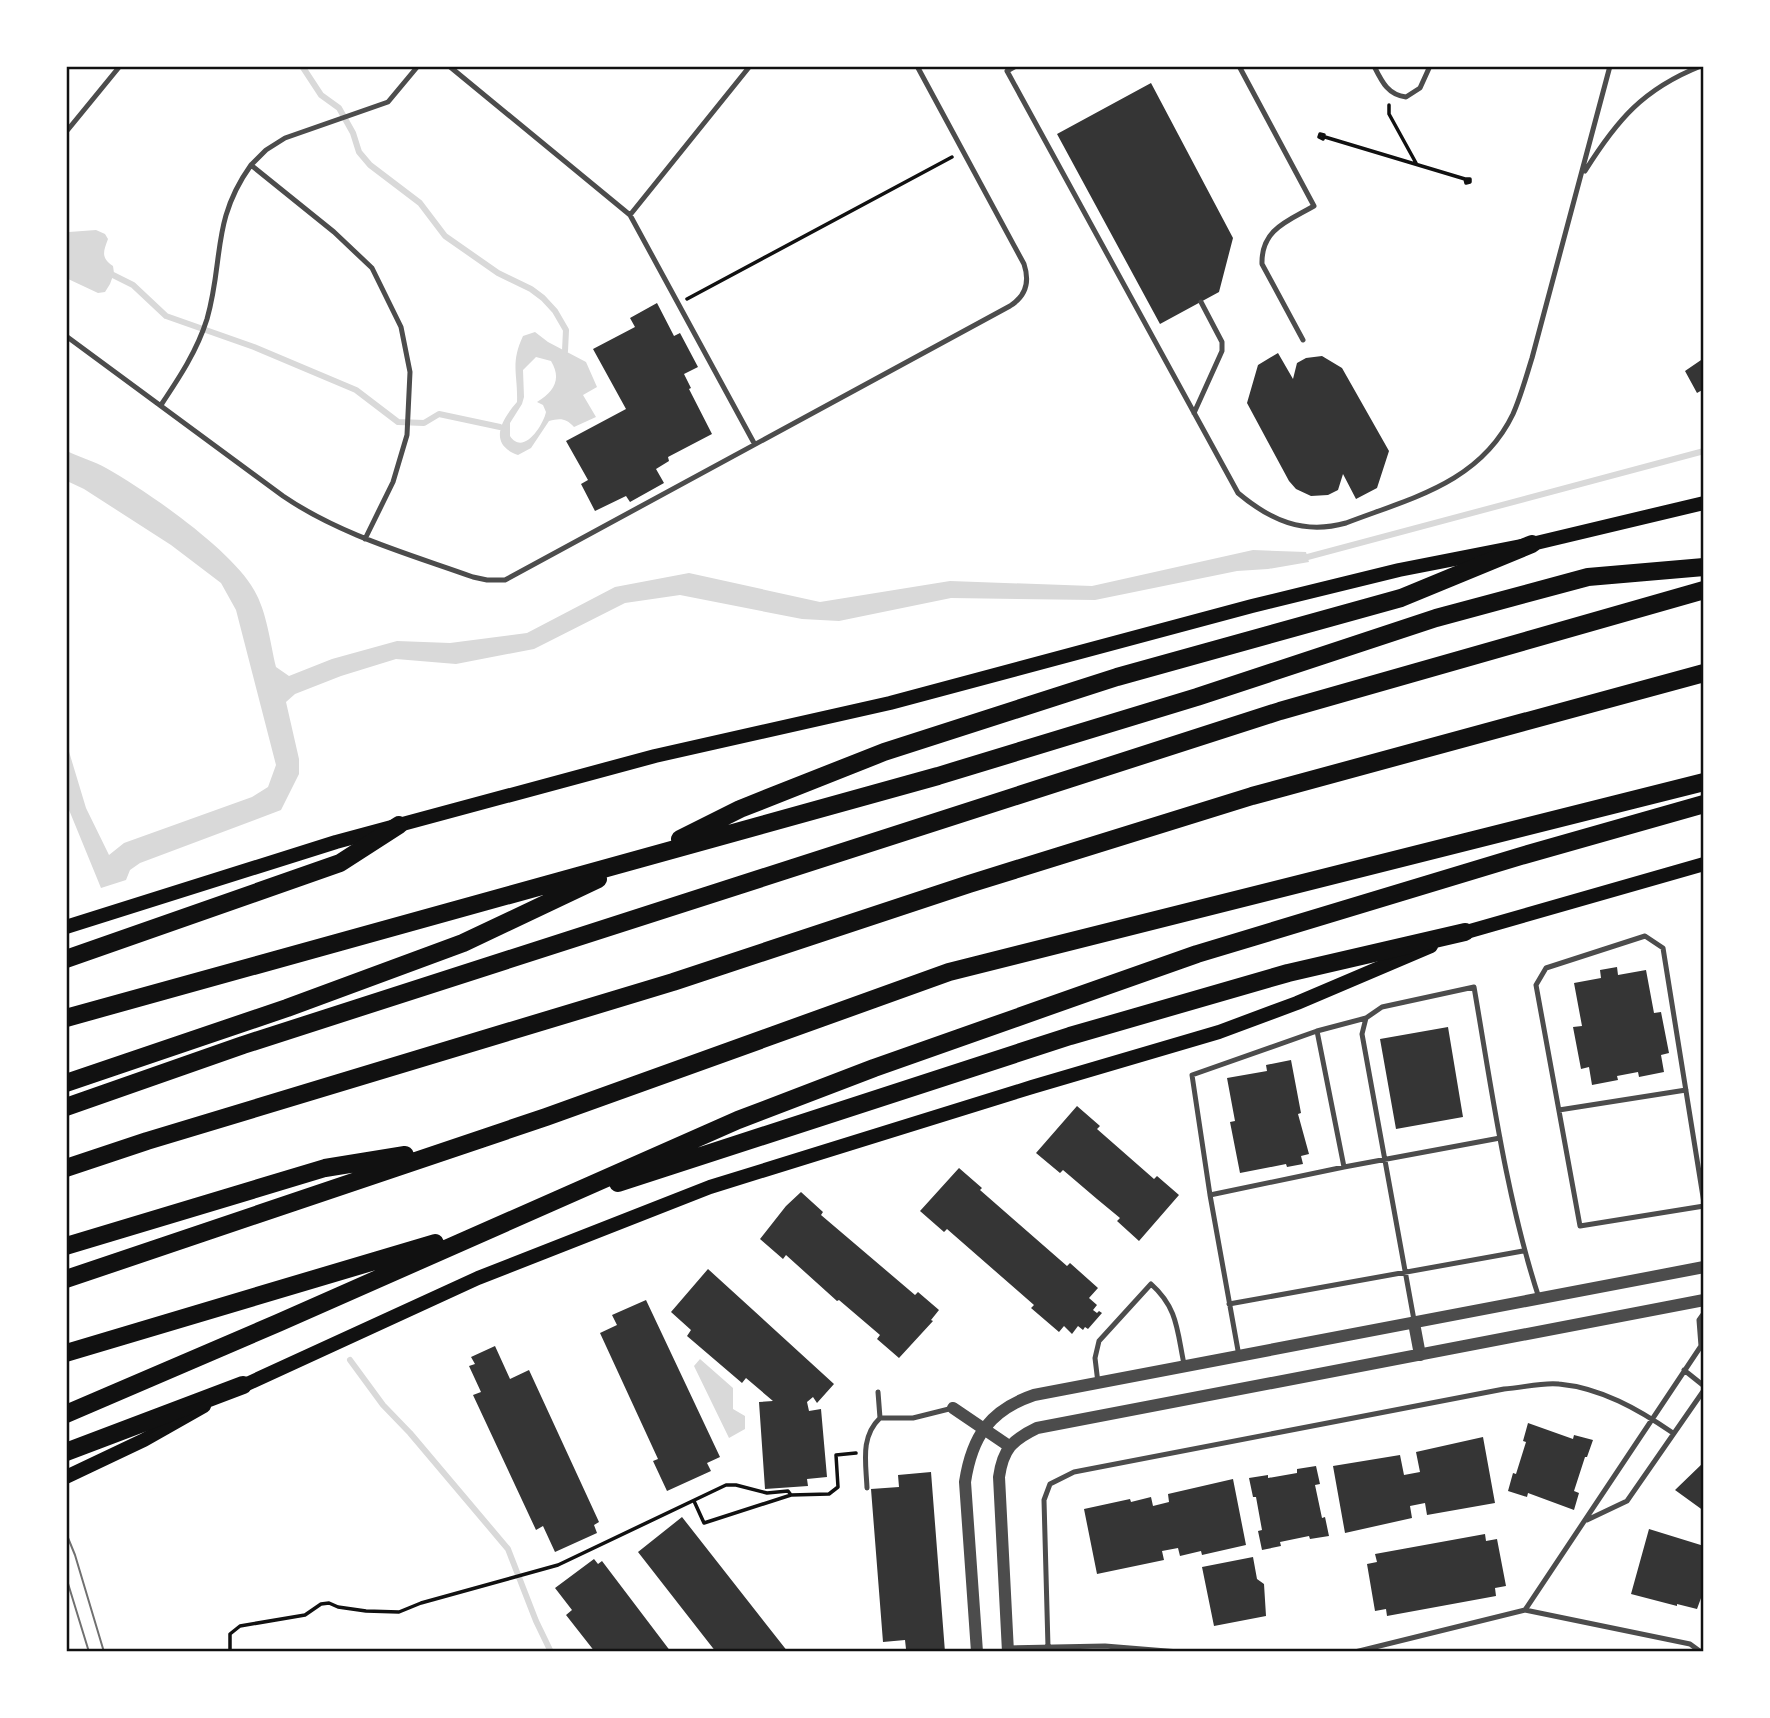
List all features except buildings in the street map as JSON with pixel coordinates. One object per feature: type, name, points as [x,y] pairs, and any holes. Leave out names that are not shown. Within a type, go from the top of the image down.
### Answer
[{"type":"highway","points":[[66,1083],[287,1008],[463,943],[740,809],[884,752],[1117,677],[1401,598],[1532,544]]},
{"type":"highway","points":[[66,1018],[938,776],[1209,693],[1436,618],[1588,577],[1703,567]]},
{"type":"highway","points":[[66,1107],[243,1045],[1280,711],[1703,590]]},
{"type":"highway","points":[[66,1168],[147,1141],[531,1027],[970,884],[1239,800],[1703,673]]},
{"type":"highway","points":[[66,1279],[457,1147],[949,972],[1703,782]]},
{"type":"highway","points":[[66,1414],[278,1324],[738,1119],[874,1068],[1197,954],[1508,859],[1703,804]]},
{"type":"highway","points":[[66,959],[340,863],[399,825]]},
{"type":"highway","points":[[66,1353],[430,1245],[1070,1036],[1288,972],[1465,932]]},
{"type":"highway","points":[[69,1245],[325,1168],[457,1147]]},
{"type":"highway","points":[[66,1452],[243,1385]]},
{"type":"main road","points":[[66,927],[336,842],[654,755],[890,703],[1399,570],[1532,544],[1703,503]]},
{"type":"main road","points":[[66,1477],[144,1440],[243,1385],[478,1278],[619,1221],[804,1156],[1219,1032],[1297,1003],[1465,932],[1703,864]]},
{"type":"street","points":[[977,1651],[965,1482],[973,1446],[998,1413],[1014,1402],[1034,1395],[1703,1267]]},
{"type":"street","points":[[1008,1650],[999,1477],[1001,1460],[1009,1446],[1021,1436],[1037,1428],[1703,1300]]},
{"type":"street","points":[[1414,1323],[1420,1355]]},
{"type":"street","points":[[953,1408],[1009,1446]]},
{"type":"lane","points":[[66,132],[120,66]]},
{"type":"lane","points":[[161,405],[185,369],[199,340],[206,320],[224,217],[235,189],[251,165],[275,143],[388,102],[418,66]]},
{"type":"lane","points":[[449,66],[630,215],[754,443]]},
{"type":"lane","points":[[630,215],[750,66]]},
{"type":"lane","points":[[66,337],[302,509],[332,525],[473,578],[505,580],[1010,306],[1022,297],[1027,281],[1024,264],[917,66]]},
{"type":"lane","points":[[1016,66],[1007,71],[1238,493],[1264,512],[1296,526],[1310,528],[1346,523],[1457,478],[1487,454],[1512,416],[1520,396],[1610,66]]},
{"type":"lane","points":[[1239,66],[1314,206],[1278,227],[1264,244],[1262,255],[1262,264],[1303,340]]},
{"type":"lane","points":[[1374,66],[1382,83],[1392,93],[1406,97],[1415,93],[1430,66]]},
{"type":"lane","points":[[1581,176],[1620,119],[1637,103],[1674,79],[1701,66]]},
{"type":"lane","points":[[251,165],[334,232],[375,274],[401,327],[410,372],[407,435],[399,466],[365,538]]},
{"type":"lane","points":[[1194,413],[1222,351],[1223,342],[1201,302]]},
{"type":"lane","points":[[1646,936],[1663,948],[1703,1205],[1580,1226],[1559,1110],[1536,985],[1546,968],[1646,936]]},
{"type":"lane","points":[[1239,1356],[1192,1075],[1317,1031],[1366,1017],[1382,1007],[1474,987],[1523,1251],[1539,1298]]},
{"type":"lane","points":[[1366,1017],[1362,1034],[1414,1323]]},
{"type":"lane","points":[[1317,1031],[1344,1167]]},
{"type":"lane","points":[[1559,1110],[1686,1090]]},
{"type":"lane","points":[[1210,1195],[1500,1138]]},
{"type":"lane","points":[[1229,1304],[1523,1251]]},
{"type":"lane","points":[[1098,1383],[1095,1358],[1099,1341],[1151,1284],[1168,1300],[1184,1366]]},
{"type":"lane","points":[[1525,1610],[1701,1346],[1699,1320],[1703,1313]]},
{"type":"lane","points":[[1584,1521],[1627,1501],[1703,1388],[1684,1370]]},
{"type":"lane","points":[[1048,1647],[1044,1500],[1050,1484],[1074,1472],[1504,1390],[1556,1384],[1599,1391],[1673,1433]]},
{"type":"lane","points":[[878,1392],[880,1419]]},
{"type":"lane","points":[[867,1488],[866,1438],[880,1419],[914,1418],[953,1408]]},
{"type":"lane","points":[[1354,1651],[1525,1610],[1690,1644],[1701,1651]]},
{"type":"lane","points":[[1008,1650],[1105,1646],[1179,1651]]},
{"type":"path","points":[[1392,93],[1389,114],[1417,165]]},
{"type":"path","points":[[1325,137],[1467,180]]},
{"type":"path","points":[[678,304],[963,152]]},
{"type":"path","points":[[694,1501],[704,1523],[791,1495],[829,1494],[838,1487],[836,1455],[866,1452]]},
{"type":"path","points":[[230,1651],[230,1634],[240,1626],[305,1615],[321,1604],[329,1603],[366,1611],[399,1612],[421,1603],[558,1565],[726,1485],[767,1493],[788,1491],[791,1495]]},
{"type":"shaded area","points":[[96,230],[105,234],[108,239],[104,254],[113,266],[114,273],[105,292],[98,293],[66,278],[67,234]]},
{"type":"shaded area","points":[[535,332],[586,362],[597,387],[583,395],[596,417],[574,427],[563,420],[549,421],[531,448],[518,455],[503,444],[500,431],[506,416],[517,402],[516,362],[523,336]],"holes":[[[536,357],[551,361],[556,379],[548,394],[537,402],[543,405],[546,412],[544,418],[532,437],[521,443],[515,441],[510,436],[510,423],[524,397],[523,370]]]},
{"type":"shaded area","points":[[67,451],[101,466],[143,491],[227,557],[254,590],[265,617],[276,667],[289,676],[332,659],[397,641],[450,643],[527,633],[615,587],[689,573],[820,602],[950,581],[1092,586],[1253,550],[1306,552],[1309,562],[1237,571],[1095,600],[951,598],[839,621],[802,619],[680,595],[625,603],[534,649],[456,664],[396,659],[341,676],[295,694],[286,702],[299,759],[299,774],[281,810],[140,863],[130,870],[126,880],[101,888],[67,805],[67,745],[86,808],[109,855],[124,843],[252,797],[268,787],[276,765],[236,610],[221,583],[171,545],[67,481]]},
{"type":"shaded area","points":[[700,1359],[733,1388],[733,1409],[745,1416],[745,1429],[729,1438],[694,1366]]},
{"type":"waterway","points":[[302,66],[321,95],[339,108],[353,133],[359,152],[370,165],[420,203],[445,236],[498,273],[531,289],[555,311],[566,330],[565,351]]},
{"type":"waterway","points":[[113,275],[133,285],[166,316],[254,347],[356,390],[398,422],[424,423],[439,414],[500,427]]},
{"type":"waterway","points":[[1300,559],[1704,451]]},
{"type":"waterway","points":[[350,1360],[383,1405],[508,1549],[551,1652]]},
{"type":"tram line","points":[[66,1533],[104,1652]]},
{"type":"tram line","points":[[66,1577],[89,1652]]}]
